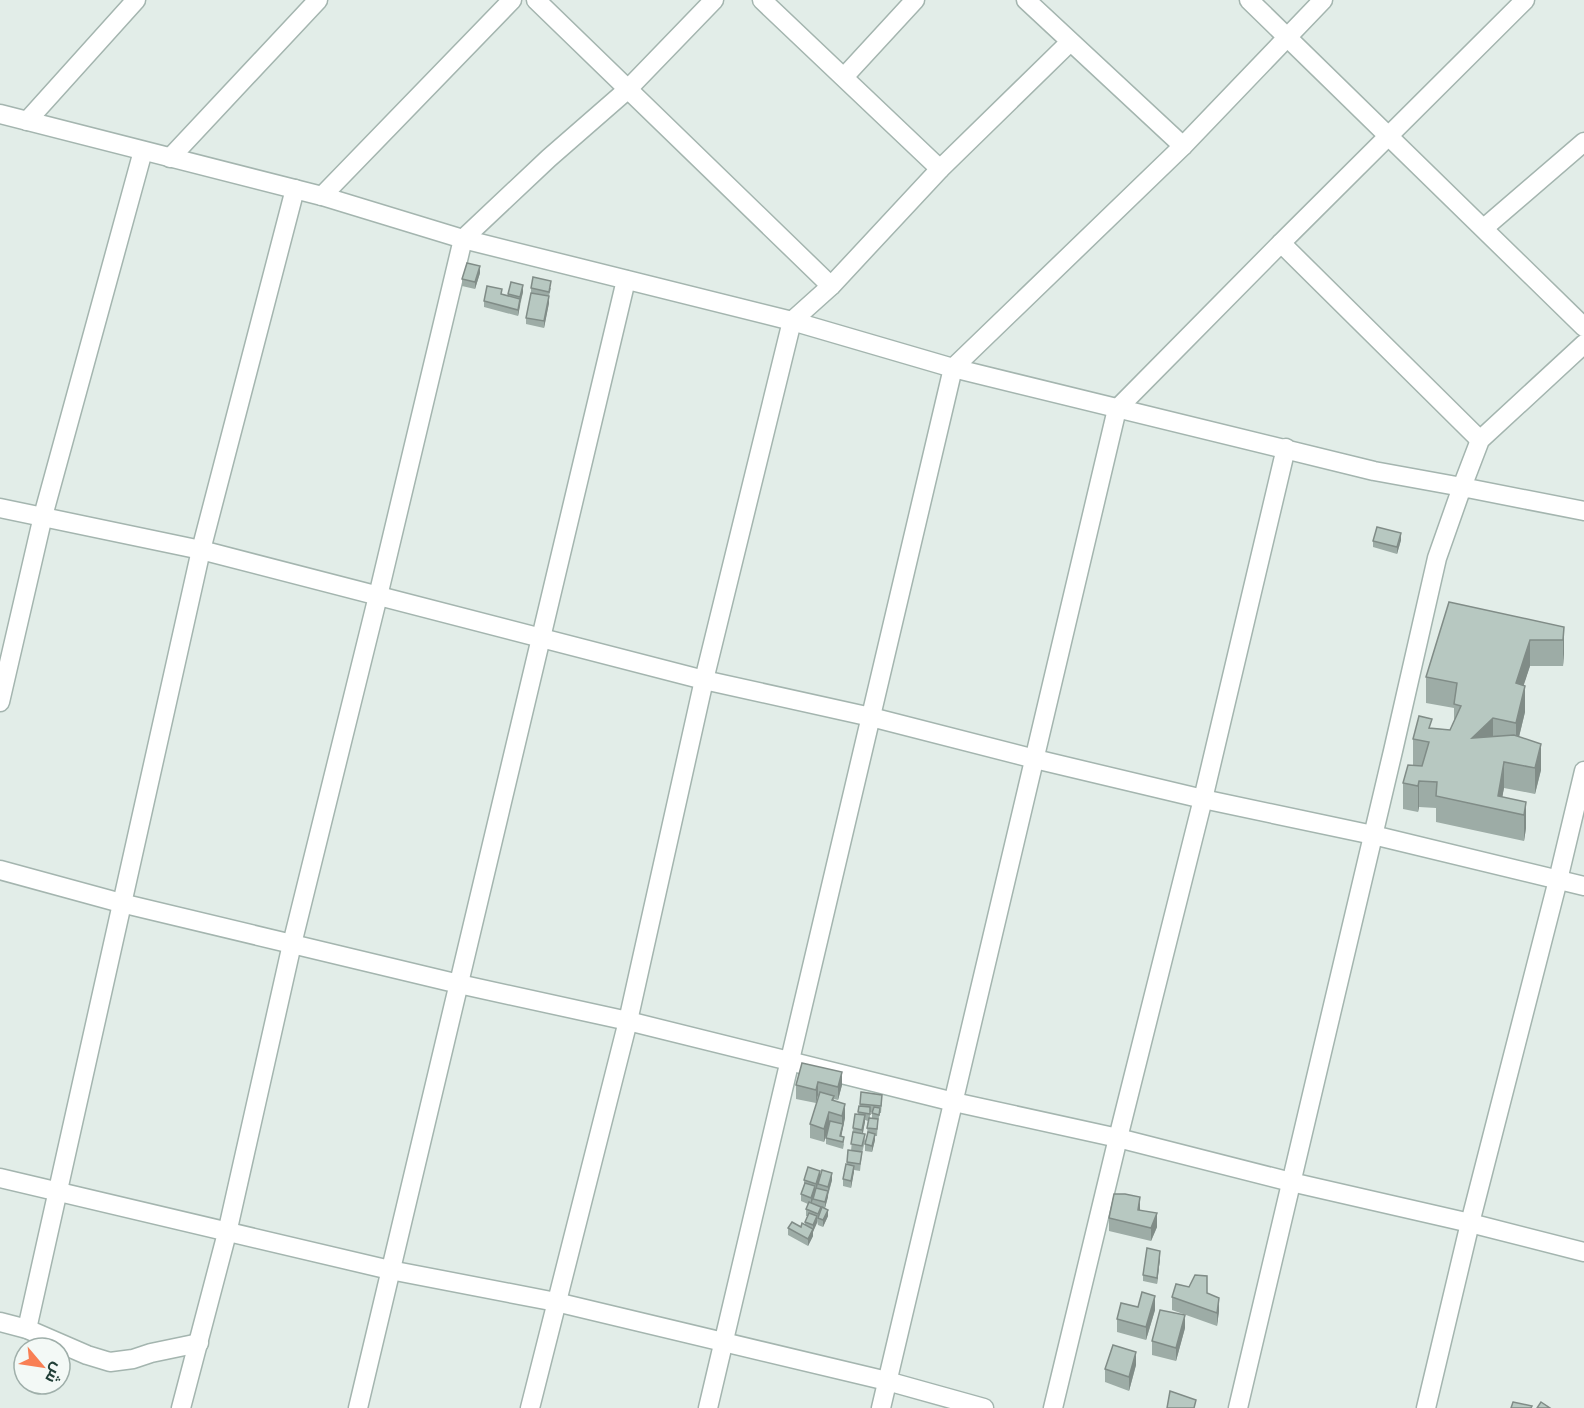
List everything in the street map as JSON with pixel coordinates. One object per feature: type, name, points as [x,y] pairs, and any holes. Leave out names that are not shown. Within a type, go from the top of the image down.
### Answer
[{"type":"street","points":[[27,121],[136,0]]},
{"type":"street","points":[[170,158],[318,0]]},
{"type":"street","points":[[322,196],[512,0]]},
{"type":"street","points":[[536,0],[831,286]]},
{"type":"street","points":[[181,1408],[227,1233],[292,945],[463,238],[627,90],[714,0]]},
{"type":"street","points":[[762,0],[940,169]]},
{"type":"street","points":[[844,77],[915,0]]},
{"type":"street","points":[[1026,0],[1183,146]]},
{"type":"street","points":[[1249,0],[1584,327]]},
{"type":"street","points":[[708,1408],[953,368],[1183,146],[1323,0]]},
{"type":"street","points":[[881,1408],[1117,409],[1526,0]]},
{"type":"street","points":[[530,1408],[628,1021],[704,680],[792,321],[831,286],[940,169],[1070,42]]},
{"type":"street","points":[[0,114],[322,196],[463,238],[792,321],[953,368],[1374,471],[1584,511]]},
{"type":"street","points":[[1484,228],[1584,142]]},
{"type":"street","points":[[0,702],[43,516],[142,151]]},
{"type":"street","points":[[27,1329],[201,550],[295,189]]},
{"type":"street","points":[[1281,243],[1480,440]]},
{"type":"street","points":[[358,1408],[626,280]]},
{"type":"street","points":[[1239,1408],[1437,558],[1480,440],[1584,344]]},
{"type":"street","points":[[1053,1408],[1203,799],[1286,448]]},
{"type":"street","points":[[0,508],[201,550],[704,680],[871,717],[1203,799],[1374,835],[1584,886]]},
{"type":"street","points":[[1426,1408],[1470,1223],[1584,771]]},
{"type":"street","points":[[0,870],[121,903],[292,945],[628,1021],[1584,1252]]},
{"type":"street","points":[[0,1178],[390,1270],[556,1302],[887,1382],[984,1408]]},
{"type":"street","points":[[0,1322],[27,1329],[87,1355],[110,1362],[133,1359],[199,1343]]},
{"type":"building","points":[[467,263],[480,266],[475,282],[462,279]]},
{"type":"building","points":[[533,277],[551,281],[549,292],[531,288]]},
{"type":"building","points":[[511,282],[523,285],[520,297],[508,294]]},
{"type":"building","points":[[487,286],[502,289],[501,294],[520,299],[518,310],[484,301]]},
{"type":"building","points":[[531,293],[549,296],[544,321],[526,318]]},
{"type":"building","points":[[1377,527],[1401,533],[1397,547],[1373,541]]},
{"type":"building","points":[[1449,602],[1564,627],[1563,640],[1530,640],[1516,683],[1525,686],[1516,723],[1493,718],[1472,738],[1514,735],[1541,744],[1535,768],[1504,762],[1498,796],[1526,802],[1524,815],[1436,796],[1437,782],[1419,781],[1418,786],[1403,783],[1408,765],[1422,766],[1429,742],[1413,739],[1419,716],[1432,719],[1429,728],[1450,730],[1461,706],[1454,704],[1457,683],[1426,677]]},
{"type":"building","points":[[802,1063],[842,1072],[838,1087],[818,1082],[816,1090],[796,1085]]},
{"type":"building","points":[[820,1092],[834,1096],[832,1100],[845,1104],[842,1116],[829,1112],[824,1129],[810,1124]]},
{"type":"building","points":[[861,1092],[882,1095],[881,1106],[860,1104]]},
{"type":"building","points":[[859,1106],[870,1107],[870,1114],[858,1112]]},
{"type":"building","points":[[874,1107],[880,1108],[879,1115],[872,1113]]},
{"type":"building","points":[[855,1114],[865,1115],[862,1130],[853,1128]]},
{"type":"building","points":[[869,1118],[878,1119],[877,1129],[867,1128]]},
{"type":"building","points":[[830,1121],[843,1124],[840,1136],[844,1137],[843,1142],[826,1138]]},
{"type":"building","points":[[853,1132],[865,1134],[862,1146],[851,1144]]},
{"type":"building","points":[[868,1132],[875,1134],[872,1146],[865,1144]]},
{"type":"building","points":[[848,1150],[862,1152],[860,1164],[847,1162]]},
{"type":"building","points":[[846,1164],[854,1166],[851,1181],[843,1179]]},
{"type":"building","points":[[808,1167],[820,1171],[816,1184],[804,1180]]},
{"type":"building","points":[[822,1170],[832,1173],[828,1187],[818,1184]]},
{"type":"building","points":[[805,1183],[815,1186],[811,1198],[801,1194]]},
{"type":"building","points":[[816,1188],[828,1191],[825,1202],[813,1199]]},
{"type":"building","points":[[1114,1194],[1140,1197],[1138,1210],[1157,1213],[1151,1228],[1109,1218]]},
{"type":"building","points":[[809,1202],[821,1207],[818,1214],[806,1209]]},
{"type":"building","points":[[822,1207],[828,1210],[823,1220],[818,1218]]},
{"type":"building","points":[[809,1213],[817,1216],[813,1225],[805,1222]]},
{"type":"building","points":[[792,1222],[801,1227],[802,1223],[813,1229],[808,1239],[788,1228]]},
{"type":"building","points":[[1147,1248],[1160,1251],[1157,1278],[1143,1275]]},
{"type":"building","points":[[1195,1275],[1207,1276],[1207,1293],[1219,1298],[1217,1313],[1172,1297],[1176,1284],[1189,1287]]},
{"type":"building","points":[[1142,1292],[1155,1296],[1146,1327],[1117,1319],[1121,1303],[1138,1307]]},
{"type":"building","points":[[1160,1310],[1185,1315],[1176,1348],[1152,1341]]},
{"type":"building","points":[[1113,1345],[1136,1352],[1129,1377],[1105,1369]]},
{"type":"building","points":[[1170,1391],[1196,1400],[1194,1408],[1167,1408]]},
{"type":"building","points":[[1513,1402],[1532,1406],[1531,1408],[1511,1408]]},
{"type":"building","points":[[1541,1402],[1550,1408],[1537,1408]]}]
